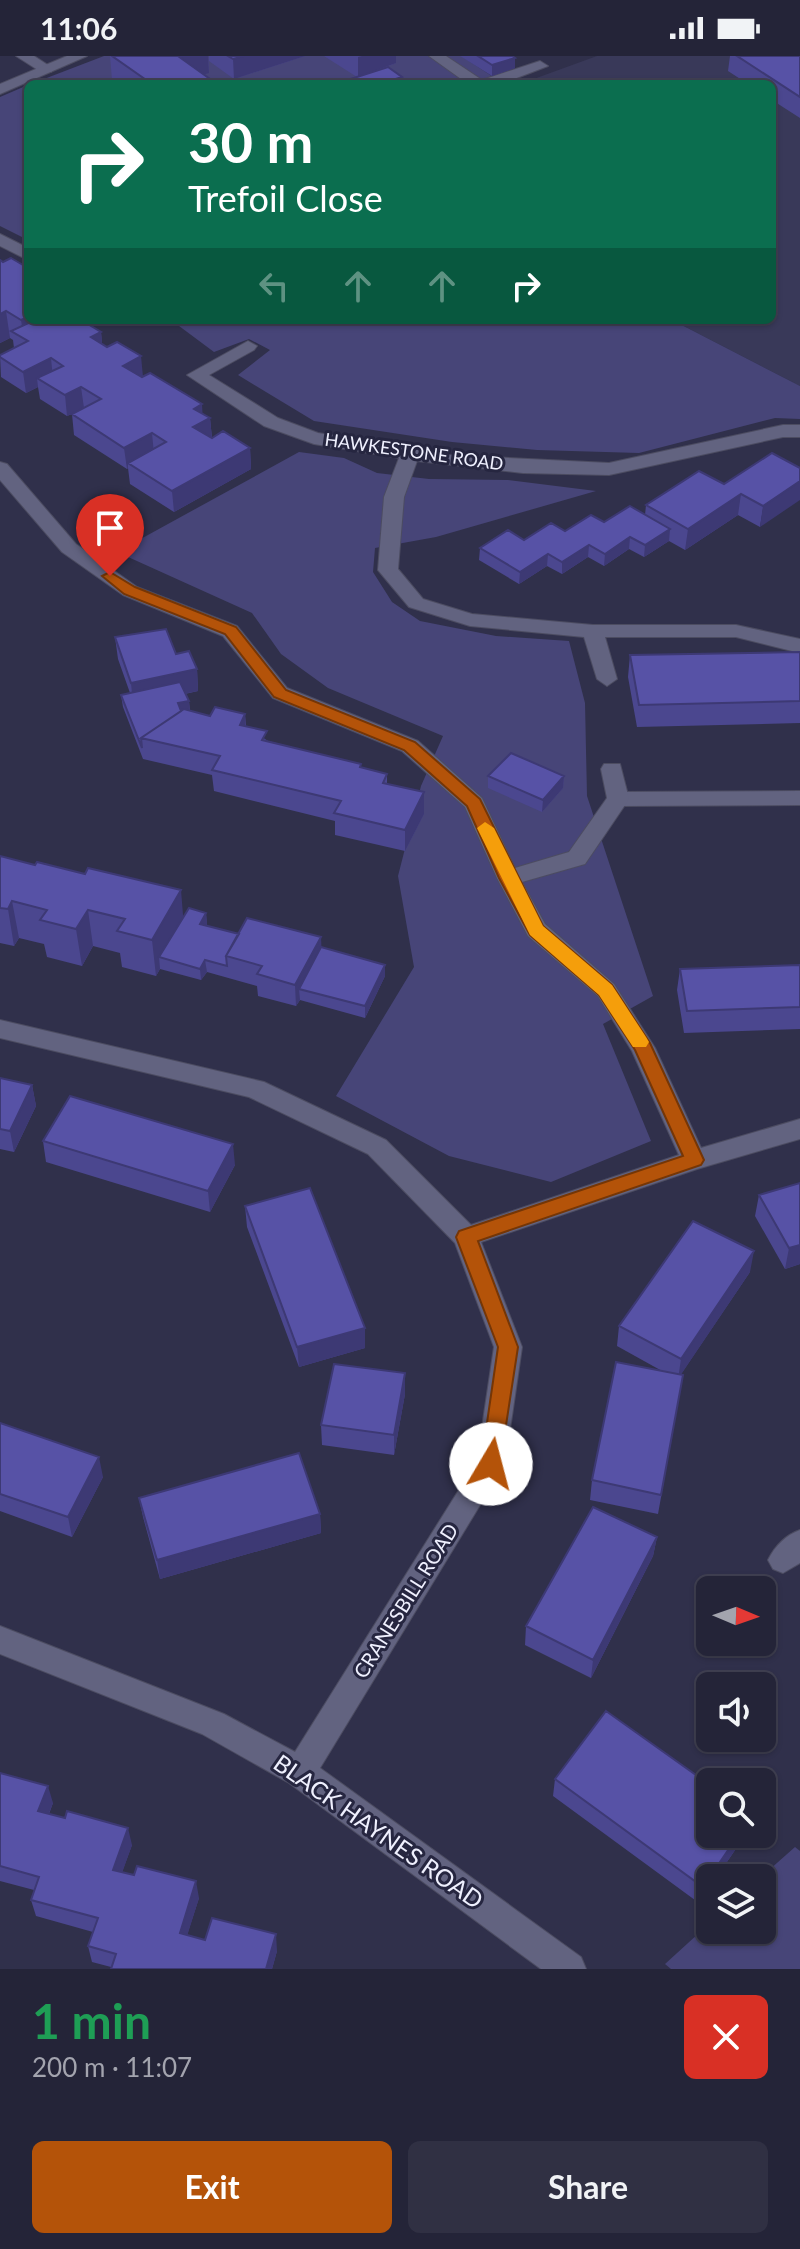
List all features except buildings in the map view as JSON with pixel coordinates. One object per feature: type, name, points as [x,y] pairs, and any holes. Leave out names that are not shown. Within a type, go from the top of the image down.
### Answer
[{"type":"street","points":[[23,56],[46,69]]},
{"type":"street","points":[[0,89],[80,56]]},
{"type":"street","points":[[436,56],[472,80]]},
{"type":"street","points":[[498,80],[540,66]]},
{"type":"street","points":[[0,239],[24,253]]},
{"type":"street","name":"HAWKESTONE ROAD","points":[[248,346],[196,375],[271,422],[314,438],[410,455],[523,467],[609,469],[783,431],[800,431]]},
{"type":"street","points":[[410,455],[394,497],[388,570],[416,603],[470,620],[593,631],[736,631],[800,646]]},
{"type":"street","points":[[0,468],[69,548],[130,591],[230,631],[280,693],[410,746],[474,803],[536,930],[606,990],[643,1048],[694,1160]]},
{"type":"street","points":[[593,631],[607,679]]},
{"type":"street","points":[[508,878],[577,858],[618,799],[612,769]]},
{"type":"street","points":[[618,799],[800,798]]},
{"type":"street","name":"CRANESBILL ROAD","points":[[0,1029],[255,1089],[377,1147],[466,1237],[508,1347],[491,1464],[300,1772]]},
{"type":"street","points":[[466,1237],[694,1160],[800,1129]]},
{"type":"street","name":"BLACK HAYNES ROAD","points":[[0,1640],[213,1724],[300,1772],[569,1969]]},
{"type":"shaded area","points":[[104,56],[461,56],[498,80],[41,80]]},
{"type":"shaded area","points":[[597,56],[800,56],[800,386],[680,324],[776,324],[776,80],[531,80]]},
{"type":"shaded area","points":[[24,87],[24,238],[0,226],[0,97]]},
{"type":"shaded area","points":[[176,324],[680,324],[800,386],[800,419],[775,418],[639,453],[537,450],[452,442],[314,421],[238,375],[270,350],[249,339],[214,352]]},
{"type":"shaded area","points":[[299,452],[344,458],[377,473],[429,479],[508,480],[596,491],[436,537],[375,548],[373,572],[392,602],[420,621],[496,636],[569,641],[585,703],[587,796],[653,996],[603,1024],[651,1141],[551,1182],[449,1156],[336,1096],[414,967],[398,876],[421,786],[443,736],[328,688],[281,654],[252,613],[117,552]]},
{"type":"shaded area","points":[[795,1847],[800,1851],[800,1969],[671,1969],[665,1964],[696,1936],[696,1944],[776,1944],[776,1864]]},
{"type":"slow traffic","points":[[485,828],[536,930],[606,990],[639,1042]]},
{"type":"route","points":[[110,576],[130,591],[230,631],[280,693],[410,746],[474,803],[536,930],[606,990],[643,1048],[694,1160],[466,1237],[508,1347],[491,1464]]}]
